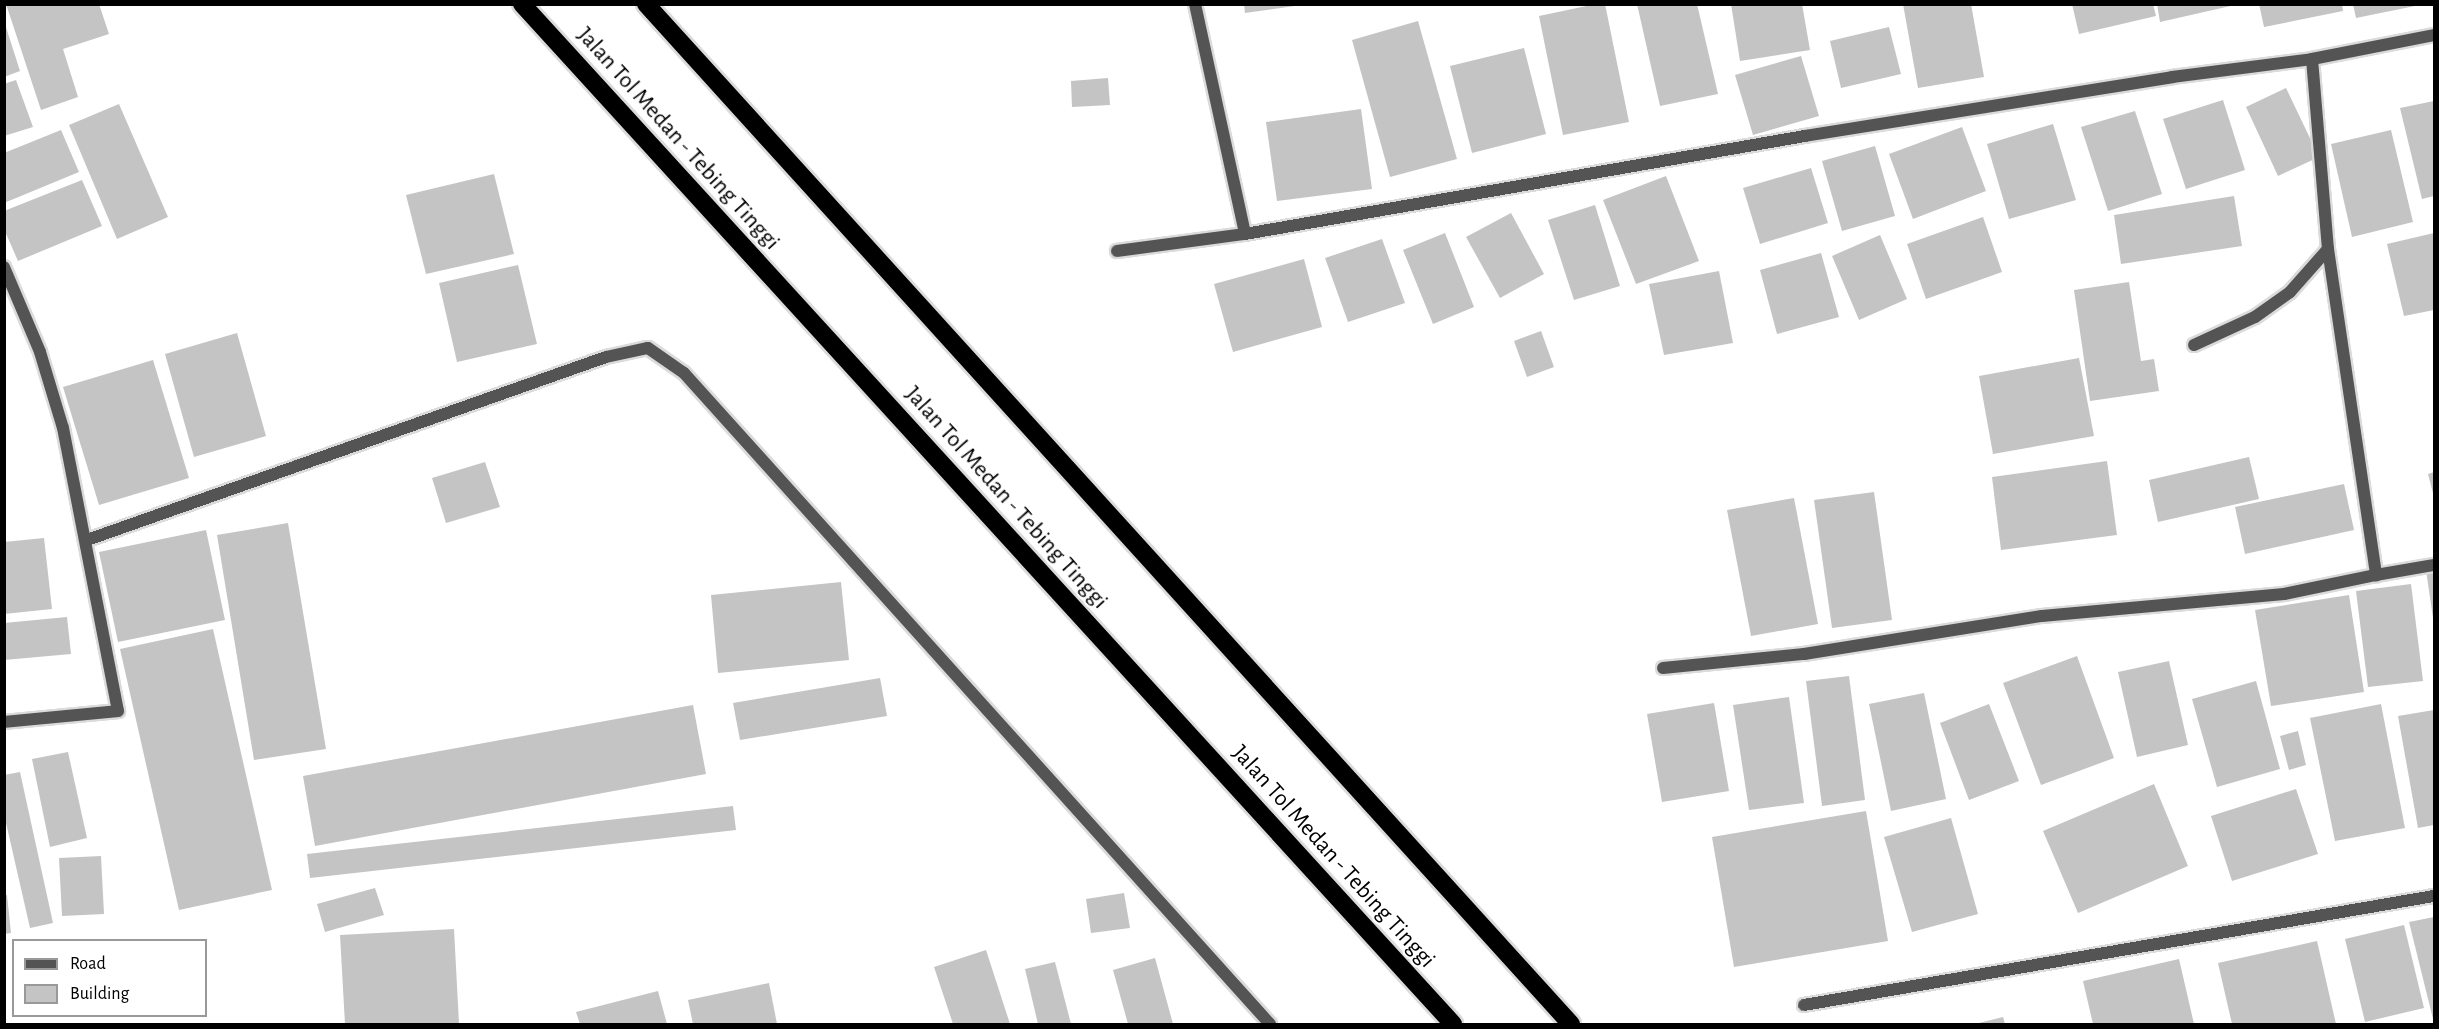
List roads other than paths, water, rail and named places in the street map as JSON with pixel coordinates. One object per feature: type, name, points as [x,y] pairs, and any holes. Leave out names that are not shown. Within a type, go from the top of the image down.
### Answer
[{"type":"highway","name":"Jalan Tol Medan - Tebing Tinggi","points":[[522,4],[1453,1024]]},
{"type":"highway","points":[[646,4],[1571,1024]]},
{"type":"street","points":[[1196,4],[1245,234]]},
{"type":"street","points":[[1117,250],[1245,234],[1805,136],[2172,76],[2312,58],[2434,35]]},
{"type":"street","points":[[2312,58],[2328,249],[2376,575]]},
{"type":"street","points":[[2194,345],[2255,317],[2290,292],[2328,249]]},
{"type":"street","points":[[4,267],[50,382],[63,428],[87,540],[118,711],[4,722]]},
{"type":"street","points":[[87,540],[606,357],[648,348],[684,373],[1270,1024]]},
{"type":"street","points":[[1663,668],[1804,654],[2042,616],[2284,594],[2434,565]]},
{"type":"street","points":[[1804,1005],[2434,896]]}]
